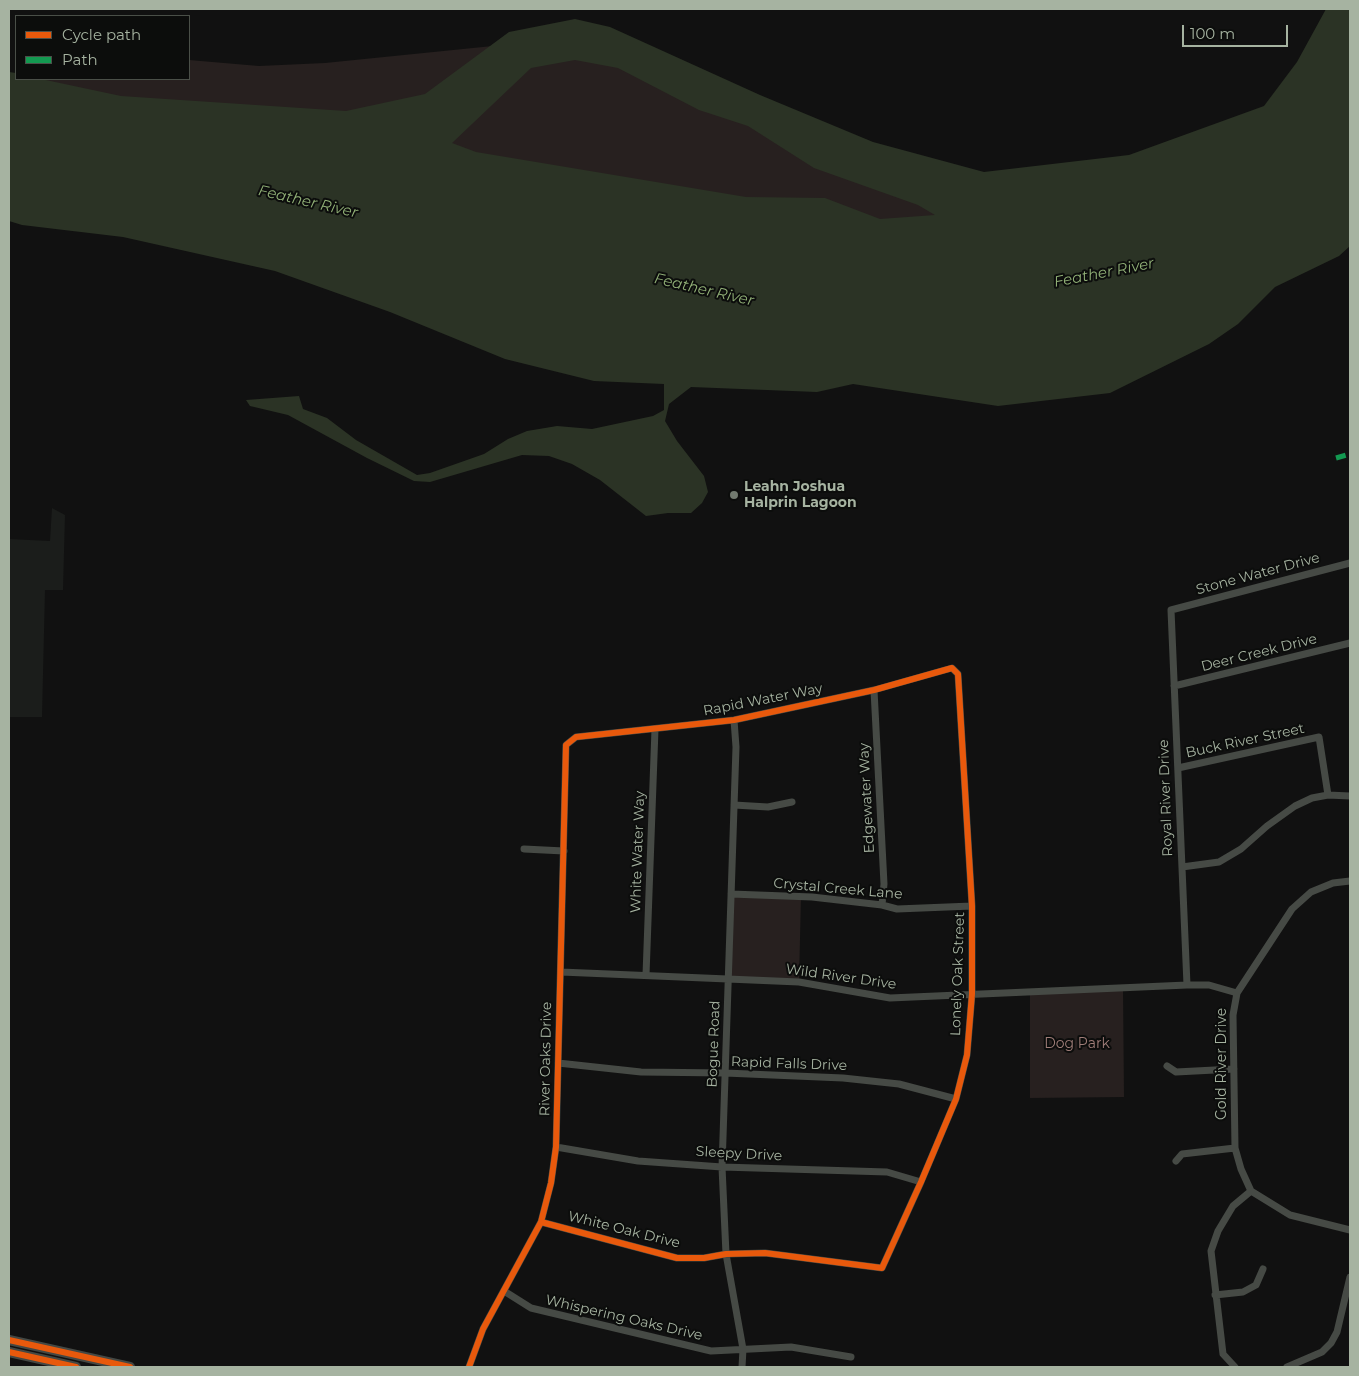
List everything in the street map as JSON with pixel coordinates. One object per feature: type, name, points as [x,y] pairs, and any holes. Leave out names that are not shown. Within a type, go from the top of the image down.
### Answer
[{"type":"main road","points":[[9,1340],[130,1367]]},
{"type":"main road","points":[[9,1352],[76,1367]]},
{"type":"street","name":"Stone Water Drive","points":[[1171,610],[1350,563]]},
{"type":"street","name":"Royal River Drive","points":[[1171,610],[1187,985]]},
{"type":"street","name":"Deer Creek Drive","points":[[1174,686],[1350,643]]},
{"type":"street","name":"Rapid Water Way","points":[[576,737],[734,720],[874,690],[952,668]]},
{"type":"street","name":"Lonely Oak Street","points":[[882,1268],[956,1099],[967,1055],[972,994],[972,906],[958,674],[952,668]]},
{"type":"street","name":"Edgewater Way","points":[[874,690],[884,884],[882,905]]},
{"type":"street","name":"Bogue Road","points":[[734,720],[736,747],[722,1167],[726,1254],[743,1349],[742,1367]]},
{"type":"street","name":"White Water Way","points":[[646,976],[655,730]]},
{"type":"street","name":"River Oaks Drive","points":[[469,1367],[483,1329],[540,1222],[551,1183],[556,1146],[566,745],[576,737]]},
{"type":"street","name":"Buck River Street","points":[[1178,768],[1318,737],[1328,795]]},
{"type":"street","points":[[1182,867],[1219,862],[1241,849],[1267,826],[1295,806],[1312,798],[1328,795],[1350,796]]},
{"type":"street","points":[[734,805],[768,807],[792,802]]},
{"type":"street","points":[[524,849],[564,850]]},
{"type":"street","name":"Gold River Drive","points":[[1251,1191],[1241,1169],[1235,1148],[1233,1015],[1237,993],[1292,908],[1311,892],[1334,883],[1350,881]]},
{"type":"street","name":"Crystal Creek Lane","points":[[731,894],[812,897],[882,905],[897,909],[972,906]]},
{"type":"street","name":"Wild River Drive","points":[[561,972],[799,982],[848,989],[890,998],[1187,985],[1209,985],[1237,993]]},
{"type":"street","name":"Rapid Falls Drive","points":[[558,1063],[642,1072],[843,1078],[899,1084],[956,1099]]},
{"type":"street","points":[[1167,1066],[1176,1072],[1234,1069]]},
{"type":"street","name":"Sleepy Drive","points":[[556,1146],[638,1161],[722,1167],[887,1172],[921,1182]]},
{"type":"street","points":[[1176,1161],[1182,1154],[1235,1148]]},
{"type":"street","points":[[1235,1367],[1223,1354],[1211,1252],[1218,1231],[1233,1206],[1251,1191],[1290,1215],[1350,1230]]},
{"type":"street","name":"White Oak Drive","points":[[540,1222],[677,1258],[704,1258],[726,1254],[765,1252],[882,1268]]},
{"type":"street","points":[[1215,1295],[1243,1292],[1256,1285],[1263,1270]]},
{"type":"street","points":[[1287,1367],[1322,1352],[1331,1343],[1337,1332],[1350,1277]]},
{"type":"street","name":"Whispering Oaks Drive","points":[[504,1291],[531,1308],[711,1351],[791,1348],[851,1357]]},
{"type":"shaded area","points":[[52,508],[65,515],[63,590],[45,590],[42,717],[9,717],[9,539],[50,541]]},
{"type":"green space","points":[[542,41],[565,41],[966,211],[852,233],[75,101],[19,80],[190,80],[190,60],[259,66],[325,63]]},
{"type":"green space","points":[[731,894],[801,896],[799,982],[728,978]]},
{"type":"green space","name":"Dog Park","points":[[1123,988],[1124,1097],[1030,1098],[1030,992]]},
{"type":"water","name":"Feather River","points":[[1326,9],[1350,9],[1350,246],[1339,256],[1275,287],[1238,324],[1209,344],[1110,393],[998,406],[853,384],[817,392],[691,387],[669,404],[665,421],[677,441],[704,476],[708,492],[702,503],[691,513],[668,513],[646,516],[600,480],[572,464],[549,456],[522,455],[430,482],[414,481],[288,415],[250,406],[246,400],[299,396],[303,409],[327,418],[356,440],[417,475],[430,473],[484,454],[508,439],[527,431],[557,426],[592,429],[653,416],[664,410],[664,384],[594,381],[505,359],[390,312],[275,271],[123,237],[22,225],[9,221],[9,72],[15,73],[15,80],[46,80],[121,96],[346,111],[425,94],[509,32],[575,19],[610,27],[760,95],[873,142],[984,172],[1129,155],[1264,106],[1297,62]],"holes":[[[575,60],[618,68],[699,110],[748,126],[814,168],[918,205],[935,215],[880,219],[825,198],[746,197],[476,152],[452,143],[531,68]]]},
{"type":"marked path","points":[[1336,458],[1350,454]]},
{"type":"cycle path","points":[[469,1367],[483,1329],[541,1222],[551,1183],[556,1147],[566,745],[576,737],[734,720],[874,690],[952,668],[958,674],[972,906],[972,994],[967,1055],[956,1099],[882,1268],[765,1253],[726,1254],[704,1258],[677,1258],[541,1222]]},
{"type":"cycle path","points":[[9,1340],[130,1367]]},
{"type":"cycle path","points":[[9,1352],[76,1367]]},
{"type":"place","name":"Leahn Joshua Halprin Lagoon","points":[[734,495]]}]
